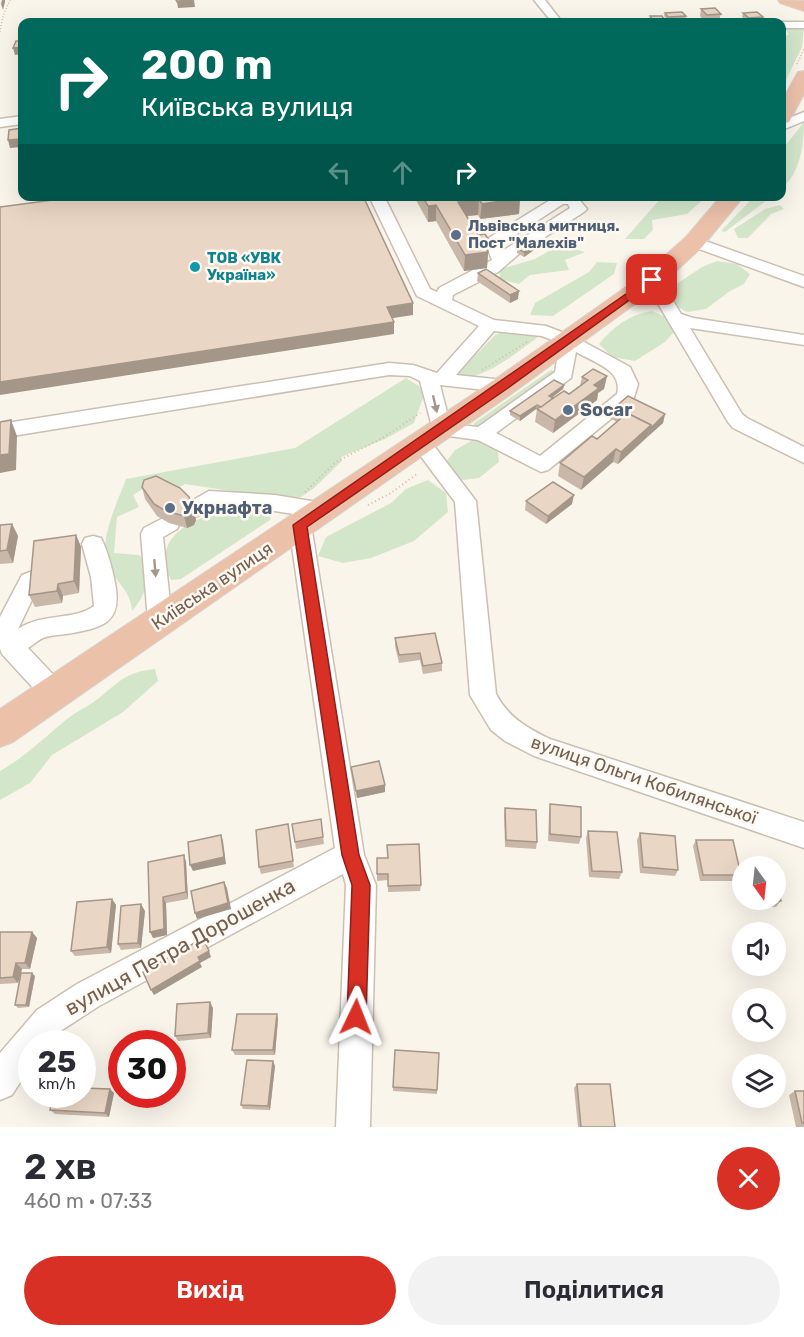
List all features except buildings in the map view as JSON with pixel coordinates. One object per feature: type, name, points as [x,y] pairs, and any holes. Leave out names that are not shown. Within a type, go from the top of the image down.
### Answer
[{"type":"highway","points":[[786,110],[804,76]]},
{"type":"highway","name":"Київська вулиця","points":[[0,730],[311,518],[432,425],[504,386],[557,336],[652,280],[694,242],[729,201]]},
{"type":"street","points":[[539,0],[554,18]]},
{"type":"street","points":[[786,25],[804,25]]},
{"type":"street","points":[[786,124],[804,116]]},
{"type":"street","points":[[0,123],[18,121]]},
{"type":"street","points":[[378,201],[423,292],[490,325],[557,336],[623,371],[629,384],[626,397],[541,465],[482,434],[432,425],[436,378],[490,325]]},
{"type":"street","points":[[501,262],[493,242],[558,201]]},
{"type":"street","points":[[442,303],[445,292],[492,269],[514,250],[579,209],[573,201]]},
{"type":"street","points":[[694,242],[804,282]]},
{"type":"street","points":[[652,280],[735,418],[740,423],[804,456]]},
{"type":"street","points":[[674,317],[690,323],[804,340]]},
{"type":"street","points":[[482,434],[564,374],[557,336]]},
{"type":"street","points":[[0,431],[389,369],[413,370],[436,378],[504,386]]},
{"type":"street","name":"вулиця Ольги Кобилянської","points":[[432,425],[465,501],[483,695],[493,716],[510,732],[543,748],[804,835]]},
{"type":"street","points":[[192,510],[209,499],[275,503],[311,518],[350,855],[361,885],[352,1127]]},
{"type":"street","points":[[159,621],[152,534],[169,523]]},
{"type":"street","points":[[11,647],[39,628],[81,622],[96,617],[105,609],[107,602],[102,587],[101,566],[93,544]]},
{"type":"street","points":[[30,581],[6,627],[11,647],[54,693]]},
{"type":"street","name":"вулиця Петра Дорошенка","points":[[0,1083],[18,1055],[48,1020],[88,995],[350,855]]},
{"type":"path","points":[[0,32],[3,16],[10,0]]},
{"type":"path","points":[[466,381],[557,336]]},
{"type":"path","points":[[275,503],[307,490],[336,462],[394,432],[432,425]]},
{"type":"green space","points":[[786,27],[804,29],[802,47],[786,80],[786,36],[789,34]]},
{"type":"green space","points":[[804,122],[800,158],[793,175],[786,184],[786,145]]},
{"type":"green space","points":[[658,201],[702,201],[687,214],[652,220],[653,230],[644,239],[625,239]]},
{"type":"green space","points":[[766,201],[725,232],[721,231],[749,202]]},
{"type":"green space","points":[[780,205],[784,209],[771,214],[748,238],[738,238],[734,229],[765,209]]},
{"type":"green space","points":[[566,247],[585,252],[565,260],[569,270],[530,275],[519,284],[499,279],[501,269]]},
{"type":"green space","points":[[717,261],[737,264],[750,274],[744,284],[730,291],[706,309],[687,312],[670,303],[666,291],[702,267]]},
{"type":"green space","points":[[597,262],[617,263],[614,274],[553,316],[530,315],[535,303],[589,272]]},
{"type":"green space","points":[[652,311],[670,319],[674,332],[665,342],[635,361],[612,357],[599,344],[622,322]]},
{"type":"green space","points":[[503,332],[537,335],[537,338],[488,371],[466,377],[455,376],[495,335]]},
{"type":"green space","points":[[551,370],[556,372],[480,427],[474,427],[474,423]]},
{"type":"green space","points":[[406,378],[419,386],[424,395],[414,423],[385,439],[341,457],[342,461],[313,489],[301,497],[277,498],[185,484],[169,494],[151,484],[133,495],[139,507],[117,517],[114,553],[139,555],[145,561],[145,588],[141,599],[132,611],[126,592],[111,572],[105,557],[110,522],[126,479],[295,448]]},
{"type":"green space","points":[[473,440],[497,446],[499,462],[479,478],[454,481],[444,465],[455,450]]},
{"type":"green space","points":[[428,480],[446,493],[448,512],[414,541],[371,558],[343,563],[318,556],[326,537],[391,503],[406,489]]},
{"type":"green space","points":[[229,509],[257,509],[272,514],[270,520],[181,579],[171,580],[166,565],[166,552],[170,541],[189,524]]},
{"type":"green space","points":[[155,669],[158,681],[123,712],[52,755],[30,783],[0,800],[0,771],[18,760],[67,719],[124,678],[137,672]]},
{"type":"place","name":"Львівська митниця. Пост \"Малехів\"","points":[[456,235]]},
{"type":"place","name":"ТОВ «УВК Україна»","points":[[195,267]]},
{"type":"place","name":"Socar","points":[[568,410]]},
{"type":"place","name":"Укрнафта","points":[[170,508]]},
{"type":"route","points":[[356,1017],[361,885],[350,855],[300,525],[569,341],[652,280]]}]
